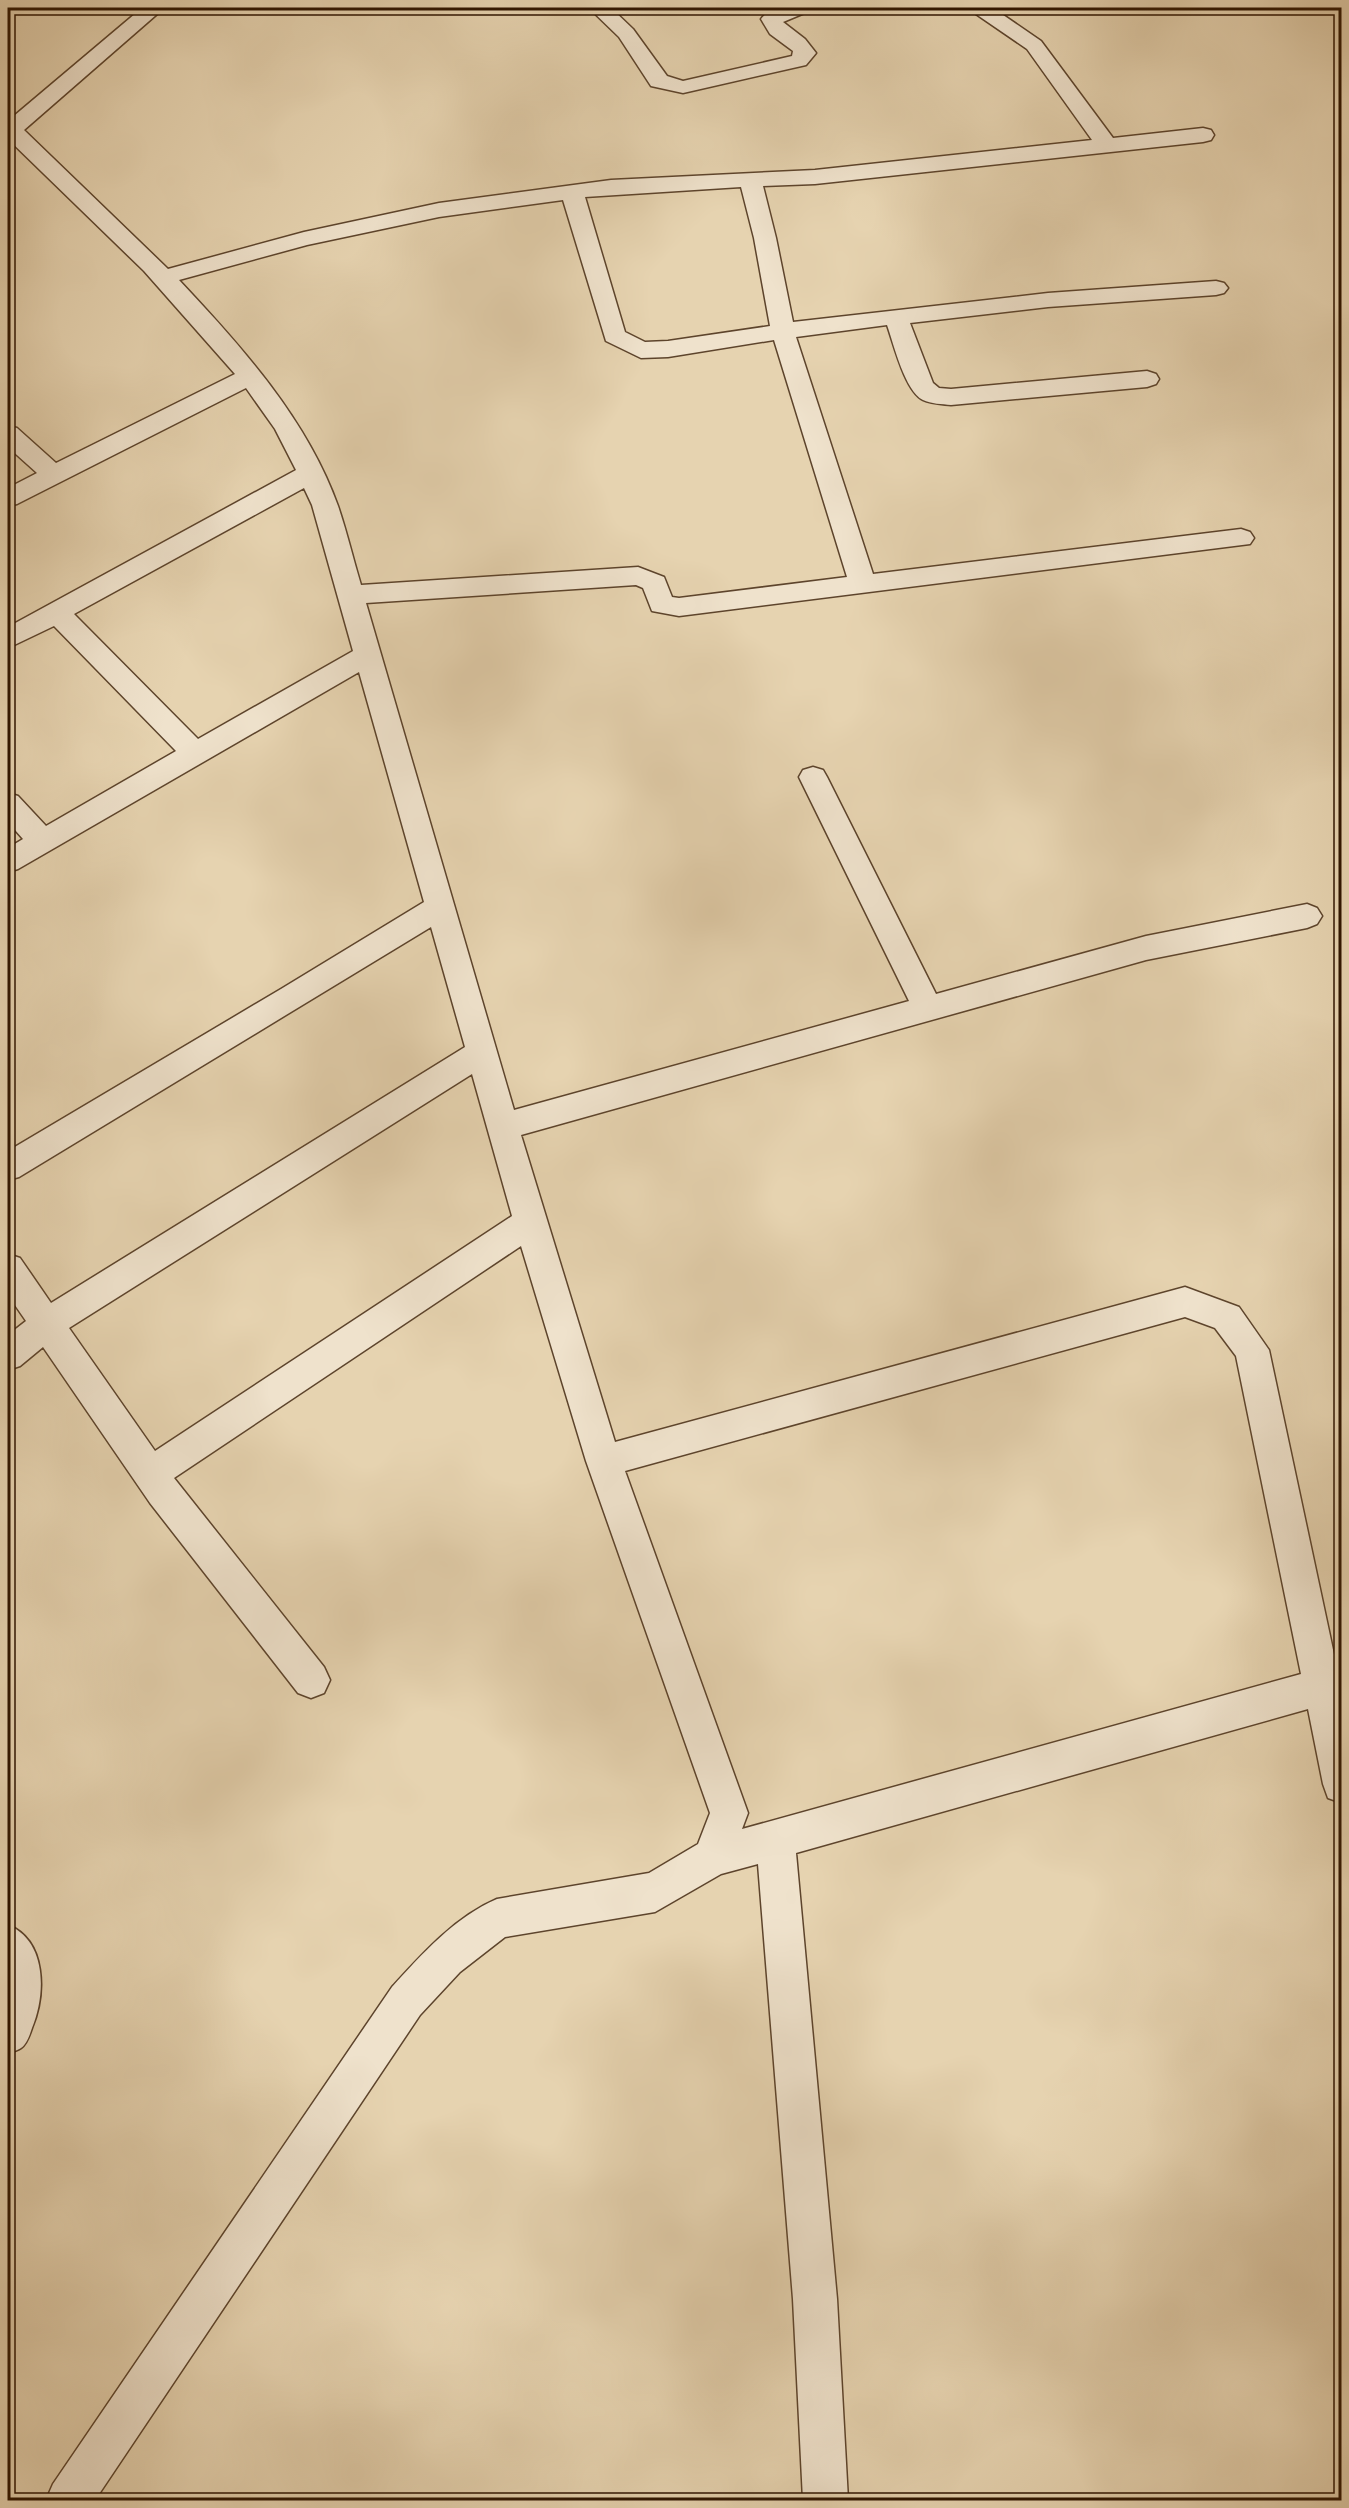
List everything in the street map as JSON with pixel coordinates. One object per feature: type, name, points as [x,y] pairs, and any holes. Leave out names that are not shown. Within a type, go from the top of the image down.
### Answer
[{"type":"street","points":[[154,8],[9,131],[106,219],[195,310],[281,417],[325,505],[530,1222],[604,1461],[729,1813],[713,1857]]},
{"type":"street","points":[[599,8],[626,33],[659,81],[683,87],[799,61],[805,53],[803,47],[774,28],[771,19],[800,8]]},
{"type":"street","points":[[980,8],[1035,45],[1106,144]]},
{"type":"street","points":[[163,277],[304,239],[439,210],[611,187],[815,177],[1203,135]]},
{"type":"street","points":[[750,180],[765,238],[783,332],[862,582]]},
{"type":"street","points":[[572,193],[614,336],[641,350],[668,349],[896,317],[1048,300],[1216,288]]},
{"type":"street","points":[[896,317],[922,387],[932,395],[951,397],[1147,379]]},
{"type":"street","points":[[8,498],[249,377]]},
{"type":"street","points":[[8,434],[54,475]]},
{"type":"street","points":[[8,639],[309,474]]},
{"type":"street","points":[[351,595],[638,576],[655,583],[661,604],[668,607],[862,582],[1090,558],[1240,538]]},
{"type":"street","points":[[56,612],[196,754]]},
{"type":"street","points":[[8,861],[369,654]]},
{"type":"street","points":[[813,777],[927,1008]]},
{"type":"street","points":[[8,804],[43,841]]},
{"type":"street","points":[[9,1162],[282,1004],[440,906]]},
{"type":"street","points":[[501,1127],[1146,948],[1307,916]]},
{"type":"street","points":[[8,1355],[47,1324],[481,1053]]},
{"type":"street","points":[[150,1473],[530,1222]]},
{"type":"street","points":[[8,1268],[150,1473],[311,1680]]},
{"type":"street","points":[[604,1461],[1185,1302],[1227,1317],[1252,1350],[1341,1784]]},
{"type":"street","points":[[69,2500],[406,2001],[446,1958],[497,1919],[655,1892],[713,1857],[1320,1687]]},
{"type":"street","points":[[775,1840],[815,2299],[826,2500]]},
{"type":"street","points":[[8,1945],[17,1955],[24,1990],[8,2033]]}]
